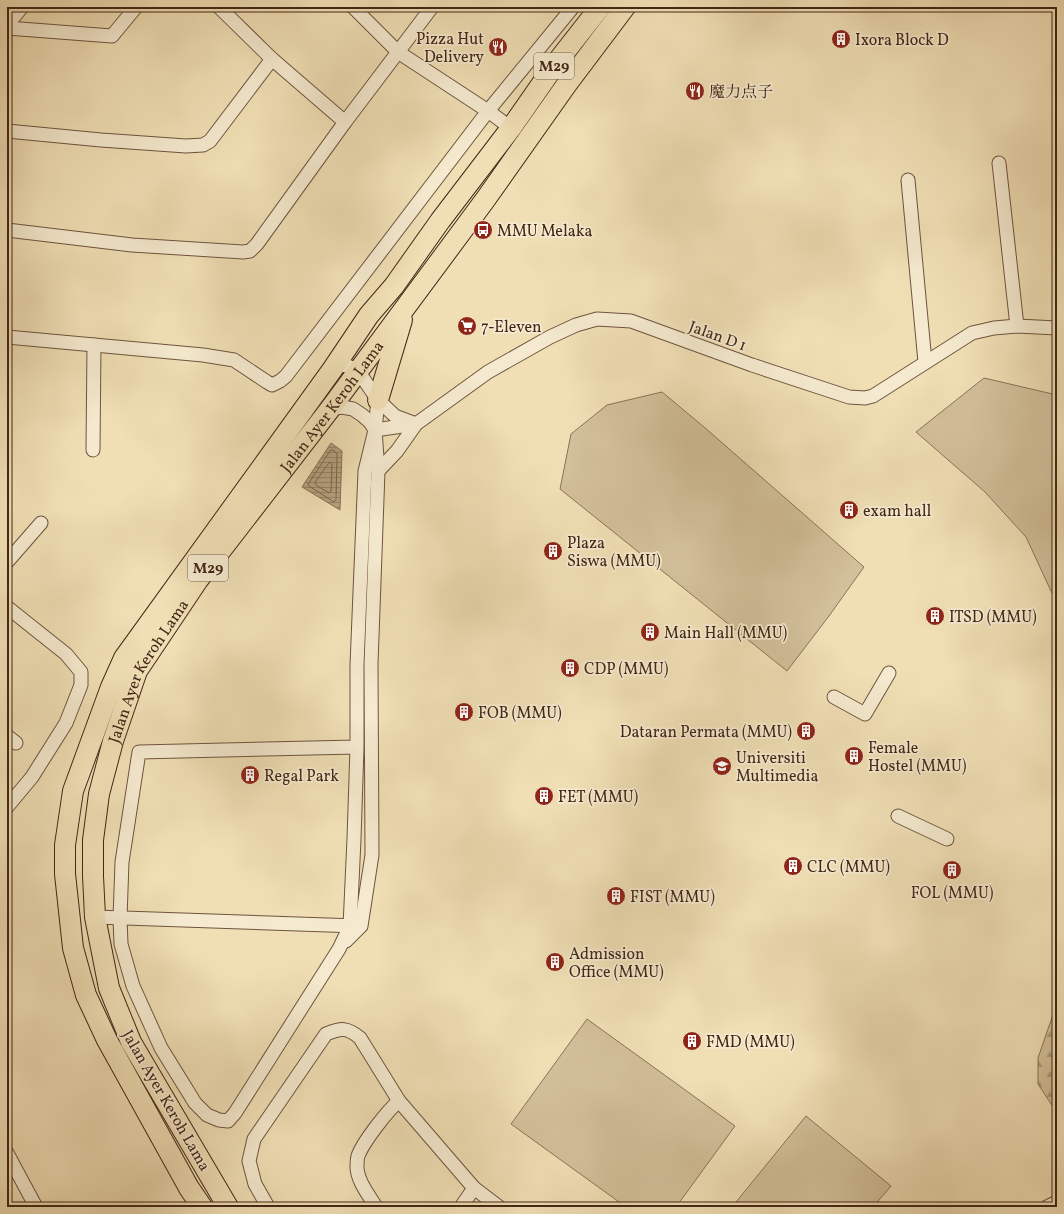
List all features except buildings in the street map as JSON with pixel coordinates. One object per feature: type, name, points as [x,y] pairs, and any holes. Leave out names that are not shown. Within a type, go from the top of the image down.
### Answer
[{"type":"main road","name":"Jalan Ayer Keroh Lama","points":[[202,1207],[188,1188],[107,1040],[86,995],[73,948],[65,874],[65,845],[73,791],[111,687],[124,658],[332,370],[369,315],[394,286],[440,221],[511,128],[557,62],[600,7]]},
{"type":"main road","name":"Jalan Ayer Keroh Lama","points":[[228,1207],[131,1042],[109,988],[95,917],[93,840],[99,794],[113,741],[137,671],[198,580],[330,409],[485,200],[625,7]]},
{"type":"main road","points":[[485,200],[486,186],[506,161],[510,153],[512,143],[511,128],[527,127],[536,118],[548,100],[568,84]]},
{"type":"main road","points":[[378,400],[406,306]]},
{"type":"main road","points":[[73,948],[78,933],[86,922],[95,917]]},
{"type":"main road","points":[[188,1188],[196,1207]]},
{"type":"street","points":[[7,27],[22,7]]},
{"type":"street","points":[[7,27],[112,36],[136,7]]},
{"type":"street","points":[[219,7],[272,59],[345,122]]},
{"type":"street","points":[[353,7],[398,52],[488,111],[511,128]]},
{"type":"street","points":[[7,230],[132,245],[243,252],[250,251],[257,244],[345,122],[432,7]]},
{"type":"street","points":[[7,337],[202,355],[234,360],[272,385],[280,381],[286,376],[488,111],[573,7]]},
{"type":"street","points":[[7,132],[186,146],[203,145],[210,140],[272,59]]},
{"type":"street","points":[[998,163],[1017,326]]},
{"type":"street","points":[[908,180],[926,362]]},
{"type":"street","name":"Jalan D 1","points":[[375,430],[416,424],[488,372],[569,328],[597,319],[631,320],[752,366],[856,398],[873,396],[972,333],[994,328],[1017,326],[1057,328]]},
{"type":"street","points":[[93,450],[94,345]]},
{"type":"street","points":[[332,370],[339,365],[348,366],[358,371],[378,400],[395,416],[416,424],[397,451],[378,471]]},
{"type":"street","points":[[355,926],[354,839],[357,747],[357,665],[365,471],[375,430],[378,400]]},
{"type":"street","points":[[330,409],[342,407],[353,409],[370,422],[375,430],[378,471],[371,664],[372,855],[355,926],[235,1113],[228,1121],[223,1121],[207,1115],[195,1104],[161,1048],[133,986],[121,944],[120,918],[122,862],[139,752],[357,747]]},
{"type":"street","points":[[7,562],[41,523]]},
{"type":"street","points":[[7,607],[66,654],[81,672],[81,685],[66,723],[32,777],[7,807]]},
{"type":"street","points":[[834,697],[865,714],[889,673]]},
{"type":"street","points":[[898,816],[947,839]]},
{"type":"street","points":[[95,917],[355,926]]},
{"type":"street","points":[[268,1207],[255,1184],[249,1161],[254,1139],[326,1034],[337,1029],[351,1031],[360,1038],[399,1101],[474,1188],[499,1207]]},
{"type":"street","points":[[376,1207],[360,1180],[357,1168],[358,1157],[363,1147],[390,1108],[399,1101]]},
{"type":"street","points":[[7,1153],[36,1207]]},
{"type":"street","points":[[461,1207],[474,1188]]},
{"type":"street","points":[[1047,1207],[1057,1202]]},
{"type":"green space","points":[[984,378],[1057,395],[1057,604],[1026,537],[985,492],[916,432]]},
{"type":"green space","points":[[662,392],[864,567],[787,671],[560,489],[571,434],[607,405]]},
{"type":"green space","points":[[1057,1003],[1057,1113],[1038,1084],[1038,1058]]},
{"type":"green space","points":[[587,1019],[735,1126],[676,1207],[626,1207],[511,1124]]},
{"type":"green space","points":[[806,1116],[891,1186],[873,1207],[732,1207]]},
{"type":"water","points":[[331,443],[342,451],[340,510],[302,487]]},
{"type":"place","name":"Ixora Block D","points":[[841,39]]},
{"type":"place","name":"Pizza Hut Delivery","points":[[498,47]]},
{"type":"place","name":"魔力点子","points":[[695,91]]},
{"type":"place","name":"MMU Melaka","points":[[483,230]]},
{"type":"place","name":"7-Eleven","points":[[467,326]]},
{"type":"place","name":"exam hall","points":[[849,510]]},
{"type":"place","name":"Plaza Siswa (MMU)","points":[[553,551]]},
{"type":"place","name":"ITSD (MMU)","points":[[935,616]]},
{"type":"place","name":"Main Hall (MMU)","points":[[650,632]]},
{"type":"place","name":"CDP (MMU)","points":[[570,668]]},
{"type":"place","name":"FOB (MMU)","points":[[464,712]]},
{"type":"place","name":"Dataran Permata (MMU)","points":[[806,731]]},
{"type":"place","name":"Female Hostel (MMU)","points":[[854,756]]},
{"type":"place","name":"Universiti Multimedia","points":[[722,766]]},
{"type":"place","name":"Regal Park","points":[[250,775]]},
{"type":"place","name":"FET (MMU)","points":[[544,796]]},
{"type":"place","name":"CLC (MMU)","points":[[793,866]]},
{"type":"place","name":"FOL (MMU)","points":[[952,870]]},
{"type":"place","name":"FIST (MMU)","points":[[616,896]]},
{"type":"place","name":"Admission Office (MMU)","points":[[555,962]]},
{"type":"place","name":"FMD (MMU)","points":[[692,1041]]}]
